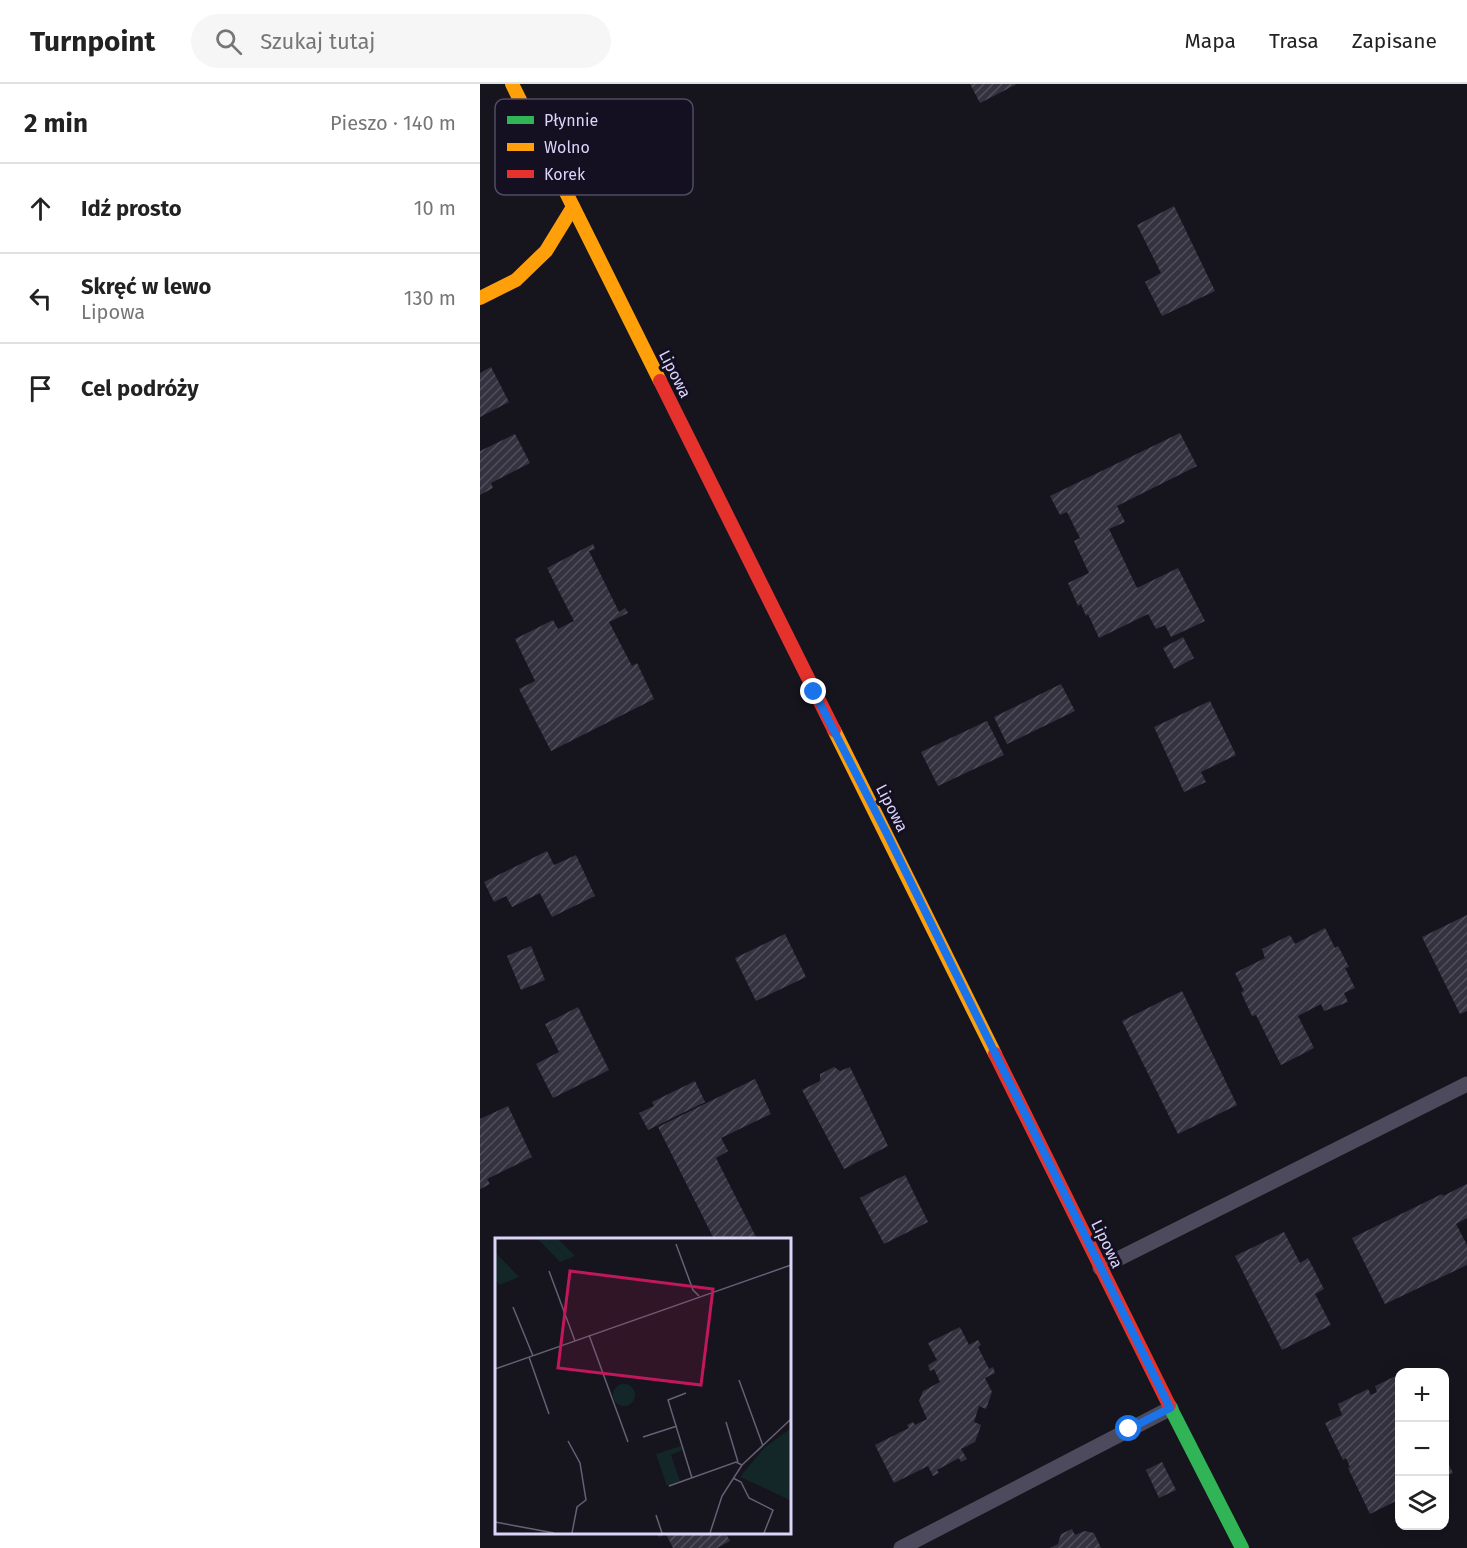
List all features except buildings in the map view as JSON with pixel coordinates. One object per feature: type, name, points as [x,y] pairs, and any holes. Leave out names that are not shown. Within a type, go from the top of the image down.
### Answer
[{"type":"street","name":"Lipowa","points":[[512,84],[519,99]]},
{"type":"street","name":"Lipowa","points":[[567,195],[886,832],[1100,1268],[1242,1548]]},
{"type":"street","points":[[480,298],[516,280],[546,251],[573,207]]},
{"type":"lane","points":[[1100,1268],[1467,1084]]},
{"type":"lane","points":[[901,1548],[1170,1408]]},
{"type":"traffic: fast","points":[[1169,1405],[1242,1548]]},
{"type":"traffic: slow","points":[[512,84],[519,99]]},
{"type":"traffic: slow","points":[[567,195],[660,381]]},
{"type":"traffic: slow","points":[[480,298],[516,280],[546,251],[573,207]]},
{"type":"traffic: slow","points":[[834,730],[995,1054]]},
{"type":"traffic: jam","points":[[660,381],[834,730]]},
{"type":"traffic: jam","points":[[995,1054],[1169,1405]]},
{"type":"route","points":[[814,692],[886,832],[1170,1408],[1129,1429]]}]
